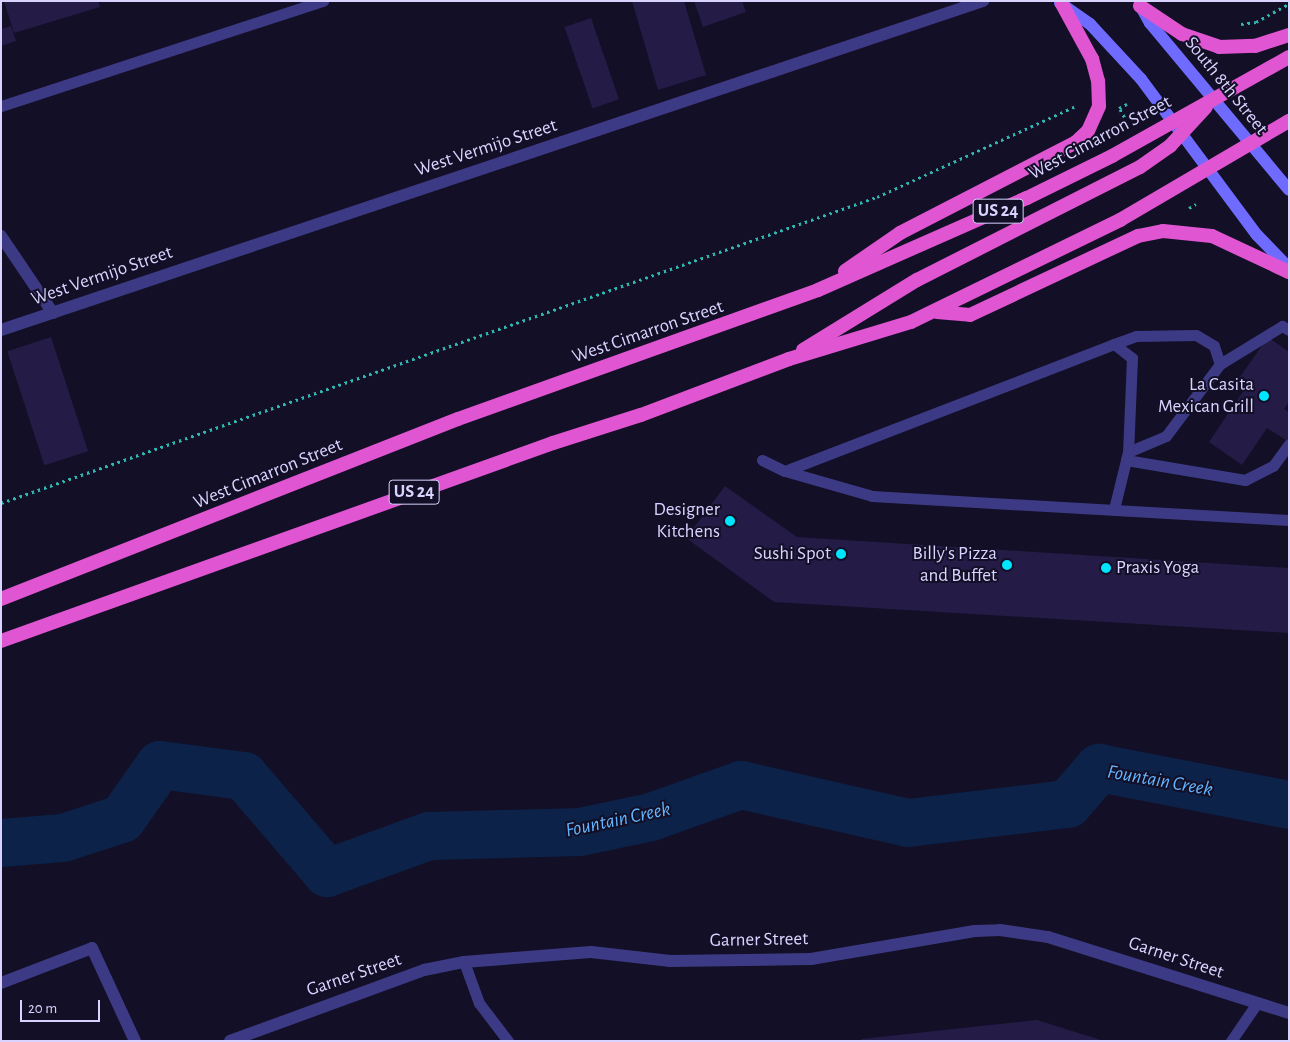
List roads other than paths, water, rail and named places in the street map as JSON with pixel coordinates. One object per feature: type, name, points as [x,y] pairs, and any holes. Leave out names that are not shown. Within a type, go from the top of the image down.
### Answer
[{"type":"highway","points":[[818,290],[900,233],[1076,142],[1088,131],[1099,106],[1098,81],[1092,59],[1060,3]]},
{"type":"highway","points":[[1139,4],[1182,34],[1219,47],[1255,46],[1289,35]]},
{"type":"highway","name":"West Cimarron Street","points":[[1,600],[458,419],[818,290],[1027,198],[1173,122],[1289,57]]},
{"type":"highway","points":[[789,358],[917,280],[1140,166],[1182,135],[1213,100]]},
{"type":"highway","name":"US 24","points":[[1,641],[553,443],[650,412],[789,358],[874,335],[936,312],[1120,220],[1289,121]]},
{"type":"highway","points":[[936,312],[970,315],[1138,236],[1163,231],[1212,236],[1289,272]]},
{"type":"main road","points":[[1060,3],[1105,39],[1173,122],[1257,235],[1289,268]]},
{"type":"main road","name":"South 8th Street","points":[[1139,4],[1150,23],[1289,190]]},
{"type":"street","name":"West Vermijo Street","points":[[1,330],[984,1]]},
{"type":"street","points":[[1,236],[53,313]]},
{"type":"street","name":"Garner Street","points":[[230,1041],[424,970],[464,962],[590,952],[670,961],[811,959],[975,931],[1000,930],[1048,937],[1289,1013]]},
{"type":"street","points":[[1,983],[92,948],[135,1041]]},
{"type":"lane","points":[[1,106],[323,1]]},
{"type":"lane","points":[[1127,456],[1166,436],[1220,364],[1282,326],[1289,330]]},
{"type":"lane","points":[[785,471],[1136,336],[1196,335],[1214,346],[1220,364]]},
{"type":"lane","points":[[1114,344],[1132,358],[1127,456],[1114,509]]},
{"type":"lane","points":[[1127,456],[1245,480],[1274,466],[1289,444]]},
{"type":"lane","points":[[762,460],[785,471],[872,496],[1289,520]]},
{"type":"lane","points":[[464,962],[479,1004],[508,1041]]},
{"type":"lane","points":[[1231,1041],[1258,1003]]},
{"type":"waterway","name":"Fountain Creek","points":[[1,843],[63,838],[122,819],[160,765],[244,776],[327,873],[429,836],[580,832],[651,817],[741,785],[908,823],[1068,804],[1099,768],[1289,805]]},
{"type":"place","name":"La Casita Mexican Grill","points":[[1264,396]]},
{"type":"place","name":"Designer Kitchens","points":[[730,521]]},
{"type":"place","name":"Sushi Spot","points":[[841,554]]},
{"type":"place","name":"Billy's Pizza and Buffet","points":[[1007,565]]},
{"type":"place","name":"Praxis Yoga","points":[[1106,568]]}]
